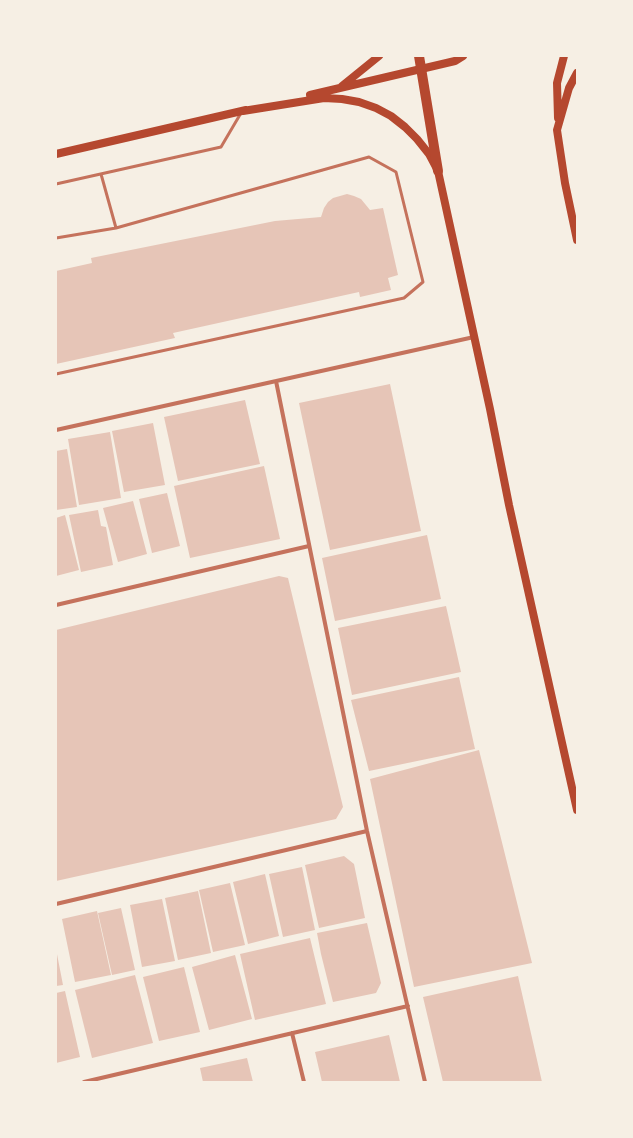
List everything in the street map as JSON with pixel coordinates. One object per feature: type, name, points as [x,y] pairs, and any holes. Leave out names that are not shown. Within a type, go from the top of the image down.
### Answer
[{"type":"main road","points":[[340,88],[379,56]]},
{"type":"main road","points":[[419,56],[438,171],[511,513],[577,810]]},
{"type":"main road","points":[[56,154],[455,61],[463,56]]},
{"type":"main road","points":[[564,56],[557,83],[558,136],[564,183],[577,240]]},
{"type":"main road","points":[[558,127],[569,88],[577,73]]},
{"type":"main road","points":[[242,111],[324,98],[359,102],[376,108],[391,116],[405,127],[429,154],[438,171]]},
{"type":"street","points":[[56,430],[474,337]]},
{"type":"street","points":[[276,381],[367,831],[425,1082]]},
{"type":"street","points":[[56,605],[309,546]]},
{"type":"street","points":[[56,904],[367,831]]},
{"type":"street","points":[[84,1082],[408,1006]]},
{"type":"street","points":[[292,1033],[304,1082]]},
{"type":"lane","points":[[56,184],[221,147],[242,111]]},
{"type":"lane","points":[[56,238],[116,228],[369,157],[396,172],[423,282],[404,298],[56,374]]},
{"type":"lane","points":[[101,174],[116,228]]},
{"type":"building","points":[[347,194],[361,199],[370,210],[383,208],[398,275],[388,278],[391,290],[360,297],[359,292],[173,333],[175,338],[56,364],[56,271],[92,263],[91,258],[275,221],[321,217],[328,202],[333,198]]},
{"type":"building","points":[[390,384],[421,531],[330,550],[299,403]]},
{"type":"building","points":[[245,400],[260,464],[178,481],[164,417]]},
{"type":"building","points":[[153,423],[165,485],[124,492],[112,431]]},
{"type":"building","points":[[110,432],[121,498],[79,505],[68,439]]},
{"type":"building","points":[[67,449],[77,507],[56,510],[56,451]]},
{"type":"building","points":[[264,466],[280,539],[190,558],[174,486]]},
{"type":"building","points":[[167,493],[180,546],[152,553],[139,499]]},
{"type":"building","points":[[133,501],[147,554],[118,562],[103,508]]},
{"type":"building","points":[[98,510],[101,526],[106,527],[113,565],[81,572],[69,515]]},
{"type":"building","points":[[65,515],[79,570],[56,576],[56,518]]},
{"type":"building","points":[[427,535],[441,599],[335,621],[322,558]]},
{"type":"building","points":[[279,576],[288,578],[343,807],[336,819],[56,881],[56,630]]},
{"type":"building","points":[[446,606],[461,672],[352,695],[338,628]]},
{"type":"building","points":[[459,677],[475,749],[369,771],[351,700]]},
{"type":"building","points":[[479,750],[532,963],[414,987],[370,779]]},
{"type":"building","points":[[344,856],[354,864],[365,918],[319,928],[305,865]]},
{"type":"building","points":[[302,867],[315,930],[283,937],[269,874]]},
{"type":"building","points":[[265,874],[279,936],[248,944],[233,882]]},
{"type":"building","points":[[230,883],[245,945],[213,952],[199,890]]},
{"type":"building","points":[[198,891],[211,953],[178,960],[165,898]]},
{"type":"building","points":[[162,899],[175,961],[142,967],[130,905]]},
{"type":"building","points":[[121,908],[135,970],[112,975],[98,913]]},
{"type":"building","points":[[97,911],[111,975],[75,982],[62,919]]},
{"type":"building","points":[[367,923],[381,983],[376,993],[333,1002],[317,933]]},
{"type":"building","points":[[310,938],[326,1004],[255,1020],[240,954]]},
{"type":"building","points":[[56,949],[63,985],[56,986]]},
{"type":"building","points":[[235,955],[252,1019],[209,1030],[192,967]]},
{"type":"building","points":[[184,967],[200,1032],[159,1041],[143,977]]},
{"type":"building","points":[[135,975],[153,1043],[92,1058],[75,990]]},
{"type":"building","points":[[518,976],[542,1082],[443,1082],[423,997]]},
{"type":"building","points":[[65,991],[80,1057],[56,1063],[56,993]]},
{"type":"building","points":[[389,1035],[400,1082],[322,1082],[315,1052]]},
{"type":"building","points":[[247,1058],[253,1082],[203,1082],[200,1068]]}]
